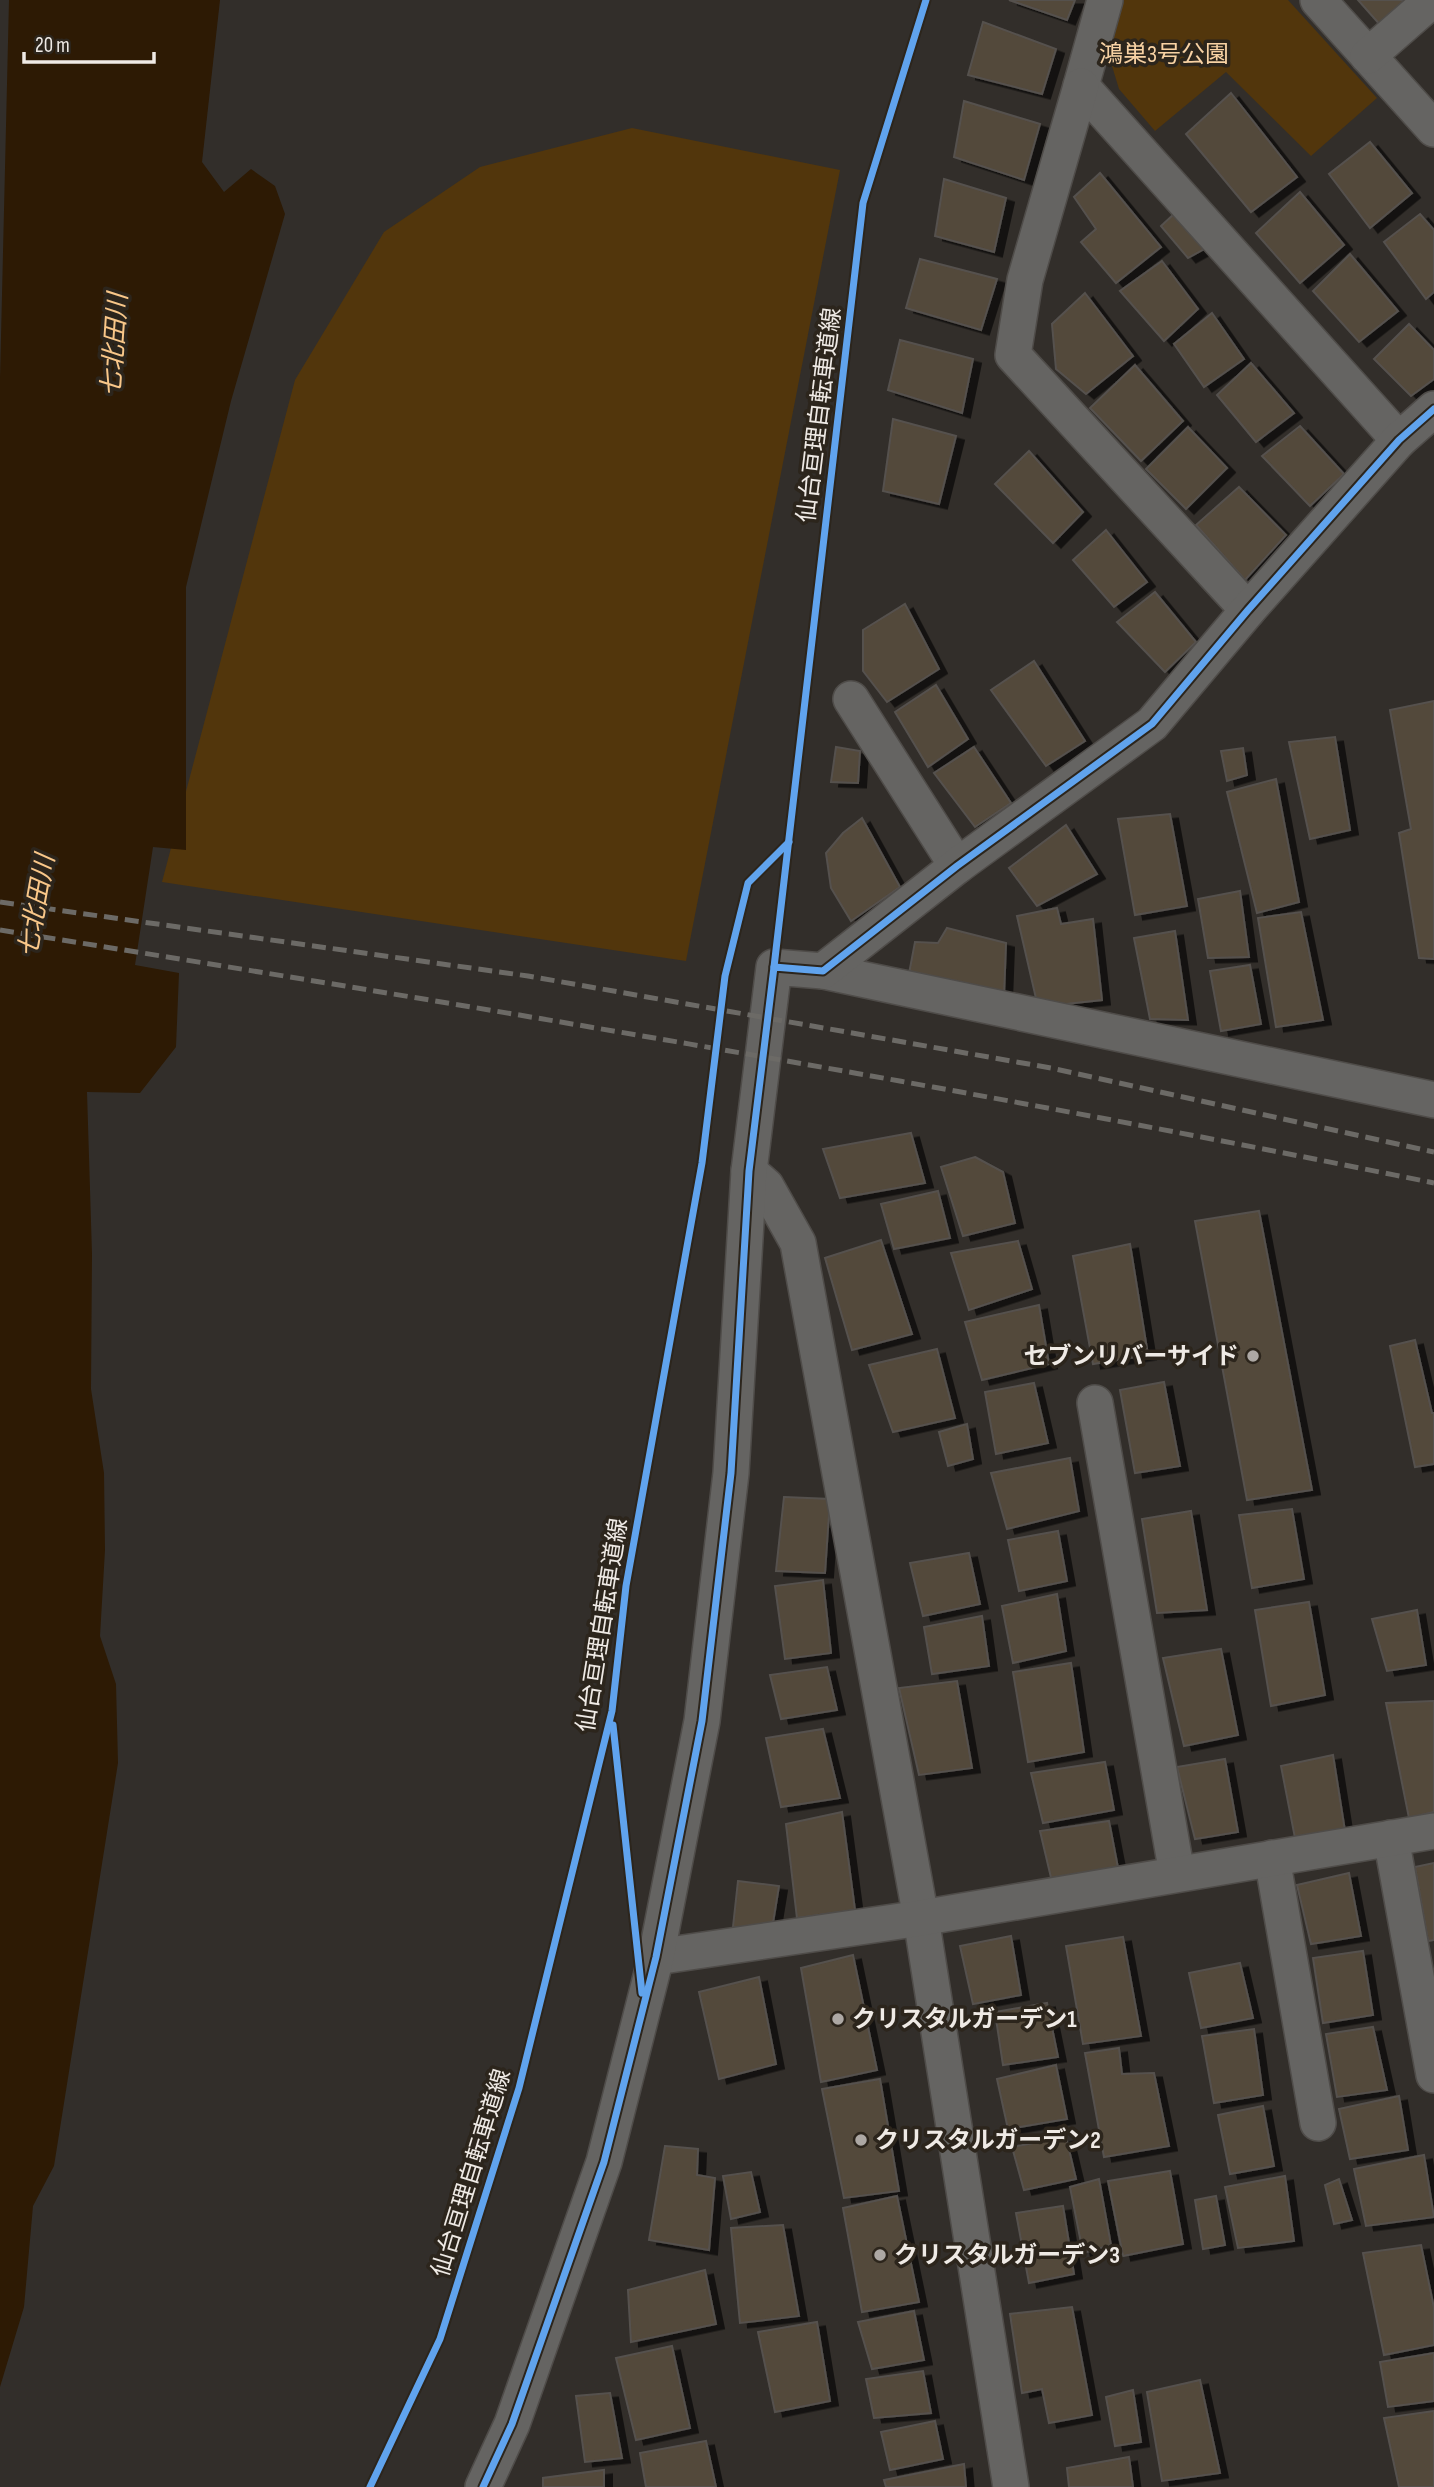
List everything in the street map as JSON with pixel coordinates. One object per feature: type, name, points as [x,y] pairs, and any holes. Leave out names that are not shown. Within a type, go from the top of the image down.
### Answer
[{"type":"street","points":[[1105,0],[1025,280],[1013,355],[1248,610]]},
{"type":"street","points":[[1318,0],[1434,129]]},
{"type":"street","points":[[1368,56],[1432,0]]},
{"type":"street","points":[[1081,86],[1399,440]]},
{"type":"street","points":[[823,971],[957,866],[1152,724],[1248,610],[1399,440],[1434,409]]},
{"type":"street","points":[[851,699],[957,866]]},
{"type":"street","points":[[483,2487],[512,2424],[604,2162],[656,1957],[702,1721],[731,1474],[749,1171],[774,967],[823,971],[1434,1100]]},
{"type":"street","points":[[749,1171],[766,1186],[798,1243],[921,1918],[1010,2487]]},
{"type":"street","points":[[1095,1403],[1177,1874]]},
{"type":"street","points":[[656,1957],[921,1918],[1434,1831]]},
{"type":"street","points":[[1391,1838],[1434,2075]]},
{"type":"street","points":[[1272,1858],[1318,2123]]},
{"type":"green space","name":"鴻巣3号公園","points":[[1124,0],[1288,0],[1377,98],[1311,156],[1226,72],[1155,131],[1119,89],[1109,56]]},
{"type":"green space","points":[[632,128],[840,170],[686,961],[162,882],[295,380],[384,232],[480,167]]},
{"type":"water","name":"七北田川","points":[[9,0],[220,0],[202,162],[224,192],[251,169],[275,186],[285,214],[231,401],[186,587],[186,850],[153,847],[135,965],[179,973],[176,1047],[140,1093],[87,1092],[92,1254],[91,1389],[104,1473],[105,1550],[100,1636],[116,1684],[118,1763],[54,2166],[33,2206],[24,2307],[0,2387],[0,379]]},
{"type":"building","points":[[1009,0],[1075,0],[1067,20]]},
{"type":"building","points":[[1358,0],[1413,0],[1382,27]]},
{"type":"building","points":[[983,22],[1056,49],[1042,94],[968,75]]},
{"type":"building","points":[[1231,93],[1297,177],[1251,212],[1186,134]]},
{"type":"building","points":[[964,101],[1040,124],[1024,180],[954,157]]},
{"type":"building","points":[[1370,142],[1412,193],[1370,228],[1329,174]]},
{"type":"building","points":[[1100,173],[1161,247],[1116,283],[1081,242],[1096,229],[1074,197]]},
{"type":"building","points":[[944,179],[1006,198],[994,252],[935,236]]},
{"type":"building","points":[[1300,192],[1344,245],[1300,283],[1256,233]]},
{"type":"building","points":[[1174,214],[1206,248],[1188,258],[1161,226]]},
{"type":"building","points":[[1420,214],[1434,230],[1434,292],[1426,299],[1384,242]]},
{"type":"building","points":[[1350,254],[1398,311],[1359,342],[1313,291]]},
{"type":"building","points":[[920,259],[997,279],[981,330],[906,308]]},
{"type":"building","points":[[1162,261],[1198,309],[1164,341],[1120,291]]},
{"type":"building","points":[[1085,293],[1133,356],[1086,394],[1056,369],[1052,324]]},
{"type":"building","points":[[1212,313],[1244,359],[1204,387],[1174,344]]},
{"type":"building","points":[[1409,324],[1434,350],[1434,379],[1411,396],[1374,359]]},
{"type":"building","points":[[900,340],[973,359],[962,413],[888,390]]},
{"type":"building","points":[[1251,363],[1294,413],[1256,442],[1217,395]]},
{"type":"building","points":[[1135,365],[1183,421],[1141,461],[1090,408]]},
{"type":"building","points":[[893,419],[956,436],[939,504],[883,491]]},
{"type":"building","points":[[1300,426],[1344,474],[1310,506],[1262,456]]},
{"type":"building","points":[[1188,427],[1227,468],[1186,509],[1146,469]]},
{"type":"building","points":[[1029,451],[1083,512],[1053,543],[995,484]]},
{"type":"building","points":[[1239,487],[1286,535],[1245,580],[1196,525]]},
{"type":"building","points":[[1106,530],[1147,582],[1114,607],[1073,560]]},
{"type":"building","points":[[1155,592],[1196,642],[1165,672],[1117,622]]},
{"type":"building","points":[[905,604],[939,669],[887,702],[863,671],[863,630]]},
{"type":"building","points":[[1034,661],[1085,741],[1046,766],[991,690]]},
{"type":"building","points":[[936,685],[968,739],[928,767],[895,712]]},
{"type":"building","points":[[1434,701],[1434,959],[1419,958],[1399,833],[1411,829],[1390,710]]},
{"type":"building","points":[[1335,737],[1350,830],[1310,839],[1289,742]]},
{"type":"building","points":[[836,747],[860,751],[858,783],[831,782]]},
{"type":"building","points":[[974,747],[1011,803],[975,827],[934,773]]},
{"type":"building","points":[[1243,748],[1247,775],[1227,781],[1221,751]]},
{"type":"building","points":[[1276,779],[1299,902],[1257,913],[1227,792]]},
{"type":"building","points":[[1170,814],[1187,906],[1135,915],[1118,819]]},
{"type":"building","points":[[862,818],[900,887],[851,921],[831,888],[826,853],[843,833]]},
{"type":"building","points":[[1066,825],[1097,874],[1037,906],[1009,868]]},
{"type":"building","points":[[1240,891],[1249,957],[1208,958],[1198,899]]},
{"type":"building","points":[[1057,908],[1061,924],[1093,919],[1102,1000],[1038,1007],[1017,916]]},
{"type":"building","points":[[1301,912],[1323,1020],[1276,1027],[1258,918]]},
{"type":"building","points":[[947,928],[1006,943],[1004,996],[908,979],[915,942],[938,943]]},
{"type":"building","points":[[1175,931],[1188,1020],[1150,1019],[1134,938]]},
{"type":"building","points":[[1250,965],[1261,1024],[1221,1031],[1210,971]]},
{"type":"building","points":[[911,1133],[925,1183],[840,1198],[823,1149]]},
{"type":"building","points":[[975,1157],[1003,1172],[1015,1223],[963,1236],[941,1167]]},
{"type":"building","points":[[938,1191],[950,1238],[894,1249],[881,1204]]},
{"type":"building","name":"セブンリバーサイド","points":[[1259,1211],[1312,1490],[1247,1500],[1195,1221]]},
{"type":"building","points":[[881,1240],[912,1334],[852,1350],[825,1258]]},
{"type":"building","points":[[1018,1241],[1032,1289],[969,1310],[951,1253]]},
{"type":"building","points":[[1130,1244],[1148,1355],[1093,1364],[1073,1256]]},
{"type":"building","points":[[1039,1305],[1049,1364],[982,1380],[965,1322]]},
{"type":"building","points":[[1415,1340],[1434,1413],[1434,1464],[1415,1467],[1390,1346]]},
{"type":"building","points":[[937,1349],[955,1418],[893,1432],[869,1365]]},
{"type":"building","points":[[1164,1382],[1180,1466],[1135,1473],[1120,1390]]},
{"type":"building","points":[[1034,1383],[1048,1443],[996,1454],[985,1392]]},
{"type":"building","points":[[967,1424],[973,1459],[948,1466],[939,1432]]},
{"type":"building","points":[[1070,1458],[1079,1511],[1007,1529],[991,1473]]},
{"type":"building","points":[[784,1497],[830,1499],[825,1573],[776,1571]]},
{"type":"building","points":[[1292,1509],[1304,1579],[1252,1588],[1239,1515]]},
{"type":"building","points":[[1191,1511],[1207,1610],[1157,1613],[1142,1519]]},
{"type":"building","points":[[1058,1531],[1067,1581],[1019,1591],[1008,1540]]},
{"type":"building","points":[[969,1553],[980,1604],[923,1616],[910,1563]]},
{"type":"building","points":[[823,1580],[831,1653],[785,1659],[775,1586]]},
{"type":"building","points":[[1057,1594],[1066,1651],[1013,1663],[1002,1606]]},
{"type":"building","points":[[1309,1602],[1325,1695],[1271,1706],[1255,1610]]},
{"type":"building","points":[[1417,1610],[1426,1665],[1387,1671],[1372,1619]]},
{"type":"building","points":[[982,1616],[989,1666],[932,1674],[924,1627]]},
{"type":"building","points":[[1221,1649],[1238,1735],[1184,1746],[1163,1658]]},
{"type":"building","points":[[1071,1663],[1084,1752],[1028,1762],[1013,1672]]},
{"type":"building","points":[[827,1667],[837,1710],[781,1719],[770,1675]]},
{"type":"building","points":[[957,1681],[972,1768],[919,1775],[899,1688]]},
{"type":"building","points":[[1434,1701],[1434,1812],[1409,1818],[1386,1703]]},
{"type":"building","points":[[823,1729],[840,1798],[781,1807],[766,1738]]},
{"type":"building","points":[[1333,1755],[1345,1831],[1295,1838],[1281,1766]]},
{"type":"building","points":[[1225,1759],[1238,1832],[1195,1839],[1177,1767]]},
{"type":"building","points":[[1105,1762],[1114,1810],[1043,1823],[1031,1773]]},
{"type":"building","points":[[842,1812],[855,1910],[797,1918],[786,1824]]},
{"type":"building","points":[[1109,1821],[1119,1873],[1053,1886],[1040,1831]]},
{"type":"building","points":[[1434,1863],[1434,1940],[1428,1941],[1415,1867]]},
{"type":"building","points":[[1349,1873],[1361,1936],[1311,1944],[1297,1885]]},
{"type":"building","points":[[738,1881],[779,1886],[772,1929],[733,1927]]},
{"type":"building","points":[[1011,1936],[1021,1995],[973,2004],[960,1946]]},
{"type":"building","points":[[1123,1937],[1141,2036],[1083,2044],[1066,1946]]},
{"type":"building","points":[[1363,1951],[1373,2015],[1323,2023],[1313,1958]]},
{"type":"building","name":"クリスタルガーデン1","points":[[853,1955],[877,2070],[821,2082],[801,1968]]},
{"type":"building","points":[[1240,1963],[1253,2018],[1201,2028],[1189,1973]]},
{"type":"building","points":[[759,1977],[776,2064],[719,2079],[699,1992]]},
{"type":"building","points":[[1047,2003],[1058,2057],[1003,2065],[995,2012]]},
{"type":"building","points":[[1373,2027],[1387,2090],[1337,2097],[1326,2034]]},
{"type":"building","points":[[1254,2029],[1263,2095],[1214,2103],[1202,2036]]},
{"type":"building","points":[[1119,2048],[1122,2074],[1154,2073],[1169,2146],[1104,2157],[1085,2053]]},
{"type":"building","points":[[1056,2065],[1067,2119],[1008,2129],[997,2079]]},
{"type":"building","name":"クリスタルガーデン2","points":[[880,2079],[899,2191],[844,2198],[822,2089]]},
{"type":"building","points":[[1399,2096],[1408,2150],[1350,2159],[1339,2109]]},
{"type":"building","points":[[1263,2106],[1274,2166],[1230,2174],[1218,2115]]},
{"type":"building","points":[[1066,2137],[1076,2179],[1024,2190],[1012,2147]]},
{"type":"building","points":[[665,2146],[698,2149],[697,2175],[715,2178],[709,2250],[649,2240]]},
{"type":"building","points":[[1424,2155],[1434,2217],[1366,2226],[1354,2169]]},
{"type":"building","points":[[1170,2171],[1183,2244],[1123,2256],[1108,2181]]},
{"type":"building","points":[[751,2172],[760,2212],[731,2219],[723,2176]]},
{"type":"building","points":[[1285,2176],[1294,2241],[1238,2248],[1225,2187]]},
{"type":"building","points":[[1099,2179],[1111,2245],[1083,2253],[1070,2187]]},
{"type":"building","points":[[1339,2179],[1352,2220],[1334,2224],[1325,2185]]},
{"type":"building","name":"クリスタルガーデン3","points":[[897,2196],[919,2302],[862,2312],[843,2208]]},
{"type":"building","points":[[1216,2196],[1225,2245],[1203,2249],[1195,2200]]},
{"type":"building","points":[[1063,2206],[1074,2274],[1029,2283],[1016,2213]]},
{"type":"building","points":[[783,2225],[799,2316],[740,2323],[731,2228]]},
{"type":"building","points":[[1421,2245],[1434,2308],[1434,2345],[1384,2355],[1363,2253]]},
{"type":"building","points":[[705,2270],[716,2324],[631,2342],[628,2290]]},
{"type":"building","points":[[1072,2307],[1092,2415],[1049,2423],[1042,2389],[1022,2393],[1010,2314]]},
{"type":"building","points":[[914,2311],[924,2360],[872,2369],[858,2322]]},
{"type":"building","points":[[817,2322],[830,2401],[775,2412],[758,2332]]},
{"type":"building","points":[[672,2346],[690,2428],[636,2440],[616,2358]]},
{"type":"building","points":[[1434,2353],[1434,2401],[1388,2407],[1380,2362]]},
{"type":"building","points":[[923,2371],[931,2413],[874,2418],[866,2379]]},
{"type":"building","points":[[1200,2380],[1220,2473],[1162,2481],[1147,2392]]},
{"type":"building","points":[[1133,2390],[1141,2442],[1115,2446],[1106,2397]]},
{"type":"building","points":[[610,2393],[622,2458],[585,2462],[576,2396]]},
{"type":"building","points":[[1434,2411],[1434,2487],[1399,2487],[1384,2418]]},
{"type":"building","points":[[935,2421],[943,2459],[890,2470],[881,2432]]},
{"type":"building","points":[[706,2441],[716,2487],[646,2487],[640,2453]]},
{"type":"building","points":[[1129,2457],[1133,2487],[1069,2487],[1067,2468]]},
{"type":"building","points":[[964,2464],[966,2487],[886,2487],[884,2480]]},
{"type":"building","points":[[604,2470],[604,2487],[543,2487],[543,2478]]},
{"type":"railway","points":[[0,902],[528,976],[1051,1068],[1434,1152]]},
{"type":"railway","points":[[0,930],[539,1018],[897,1081],[1434,1183]]},
{"type":"cycle path","name":"仙台亘理自転車道線","points":[[774,967],[863,203],[926,0]]},
{"type":"cycle path","points":[[483,2487],[512,2424],[604,2162],[656,1957],[702,1721],[731,1473],[749,1171],[774,967],[823,971],[957,866],[1152,724],[1248,610],[1399,440],[1434,409]]},
{"type":"cycle path","name":"仙台亘理自転車道線","points":[[370,2487],[440,2339],[519,2088],[612,1711],[626,1586],[702,1163],[725,976],[748,883],[789,842]]},
{"type":"cycle path","name":"仙台亘理自転車道線","points":[[613,1725],[642,1993]]},
{"type":"place","name":"セブンリバーサイド","points":[[1253,1356]]},
{"type":"place","name":"クリスタルガーデン1","points":[[838,2019]]},
{"type":"place","name":"クリスタルガーデン2","points":[[861,2140]]},
{"type":"place","name":"クリスタルガーデン3","points":[[880,2255]]}]
